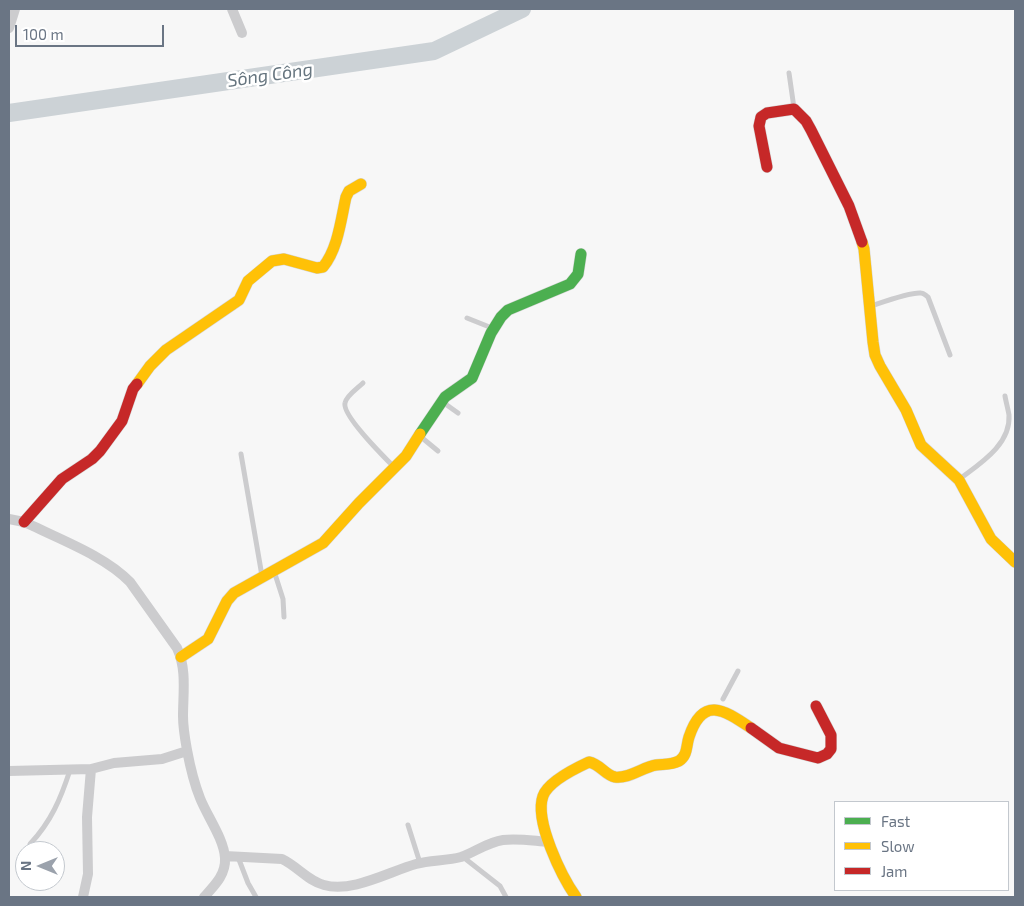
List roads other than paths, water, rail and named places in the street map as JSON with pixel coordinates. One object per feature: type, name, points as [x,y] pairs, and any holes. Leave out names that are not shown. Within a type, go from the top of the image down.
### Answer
[{"type":"street","points":[[9,28],[15,9]]},
{"type":"street","points":[[232,9],[242,33]]},
{"type":"street","points":[[767,167],[759,126],[761,117],[767,113],[794,109],[809,126],[849,206],[866,259],[872,342],[880,366],[909,416],[921,444],[927,452],[959,480],[992,539],[1015,562]]},
{"type":"street","points":[[24,522],[62,479],[92,459],[100,451],[122,421],[133,388],[157,358],[239,300],[251,277],[278,259],[317,268],[322,268],[326,264],[335,240],[346,197],[349,191],[361,184]]},
{"type":"street","points":[[181,657],[208,638],[227,601],[234,593],[323,543],[330,537],[359,503],[406,456],[450,392],[472,378],[500,316],[508,310],[570,284],[576,279],[579,272],[581,254]]},
{"type":"street","points":[[9,519],[24,522],[90,554],[124,576],[172,641],[181,657],[184,730],[187,751],[197,791],[225,856],[225,866],[221,876],[204,897]]},
{"type":"street","points":[[576,897],[563,877],[549,842],[542,814],[543,797],[553,784],[589,762],[598,764],[610,776],[616,778],[650,766],[674,764],[683,758],[686,753],[690,738],[701,716],[705,711],[720,705],[726,712],[779,748],[818,758],[827,754],[831,749],[832,743],[828,726],[816,706]]},
{"type":"street","points":[[9,771],[91,769],[114,763],[162,759],[187,751]]},
{"type":"street","points":[[83,897],[88,874],[87,825],[91,769]]},
{"type":"street","points":[[225,856],[282,859],[314,881],[337,887],[350,886],[420,863],[462,856],[494,842],[504,840],[549,842]]},
{"type":"lane","points":[[789,73],[794,109]]},
{"type":"lane","points":[[870,306],[913,294],[924,294],[928,297],[950,356]]},
{"type":"lane","points":[[467,318],[494,329]]},
{"type":"lane","points":[[363,383],[346,400],[345,408],[351,419],[394,468]]},
{"type":"lane","points":[[959,480],[998,447],[1004,437],[1009,416],[1005,396]]},
{"type":"lane","points":[[442,401],[458,413]]},
{"type":"lane","points":[[420,437],[438,451]]},
{"type":"lane","points":[[241,454],[263,576]]},
{"type":"lane","points":[[274,570],[283,599],[284,617]]},
{"type":"lane","points":[[720,705],[738,671]]},
{"type":"lane","points":[[33,841],[42,831],[53,813],[61,797],[70,770]]},
{"type":"lane","points":[[408,825],[420,863]]},
{"type":"lane","points":[[462,856],[500,886],[506,897]]},
{"type":"lane","points":[[238,857],[248,883],[256,897]]},
{"type":"waterway","name":"Sông Công","points":[[9,113],[434,51],[522,9]]}]
